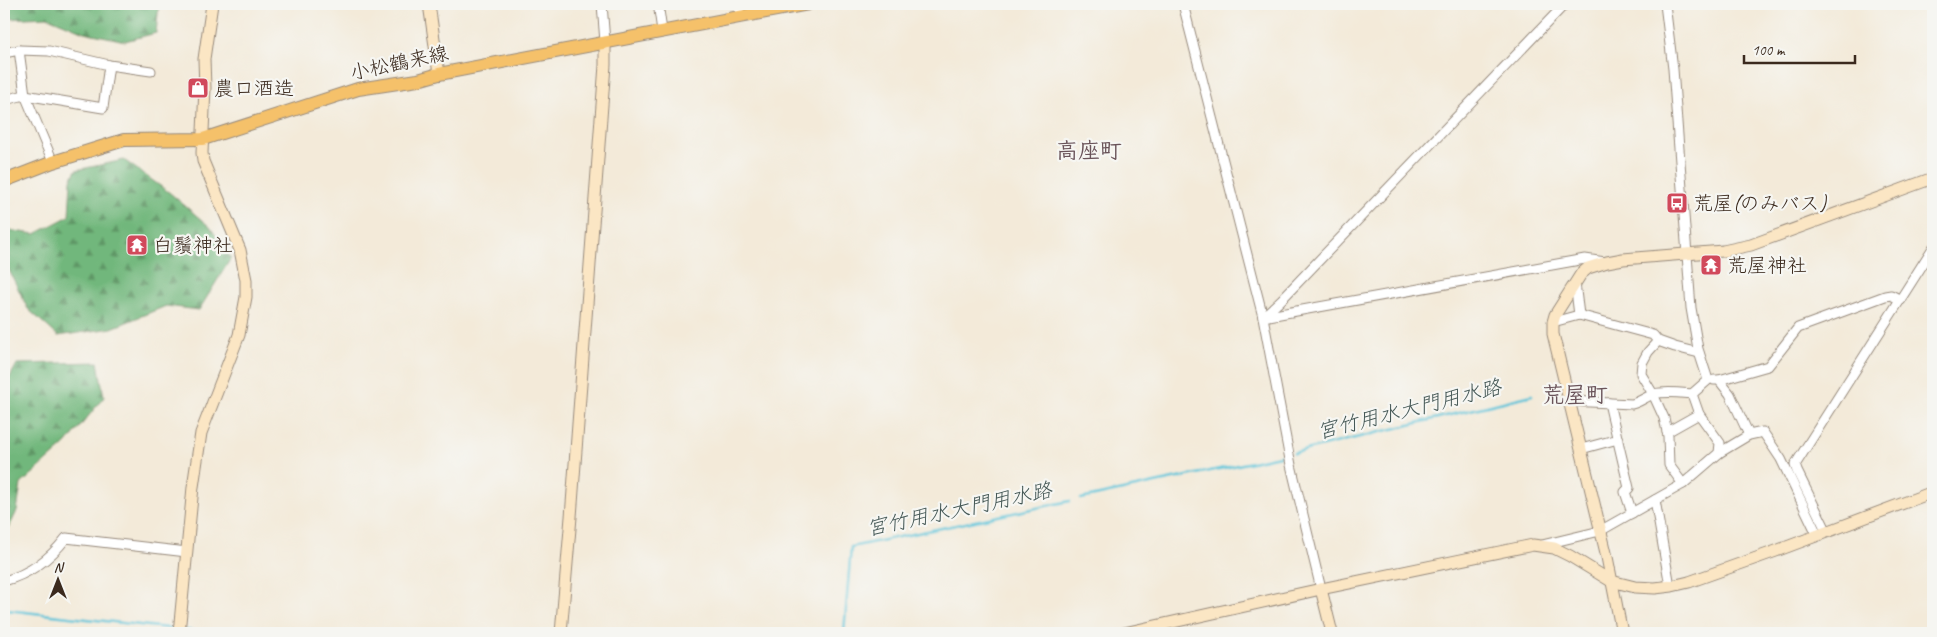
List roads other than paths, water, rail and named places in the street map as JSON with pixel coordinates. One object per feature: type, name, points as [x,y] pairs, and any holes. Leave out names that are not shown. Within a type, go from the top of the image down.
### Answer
[{"type":"main road","name":"小松鶴来線","points":[[4,181],[52,162],[124,140],[203,139],[358,89],[418,80],[439,74],[662,31],[739,10],[808,4]]},
{"type":"street","points":[[179,633],[192,487],[201,433],[239,335],[245,308],[246,288],[243,263],[235,236],[203,161],[204,59],[212,4]]},
{"type":"street","points":[[429,4],[439,74]]},
{"type":"street","points":[[561,633],[605,65],[605,42],[601,4]]},
{"type":"street","points":[[660,4],[662,31]]},
{"type":"street","points":[[1183,4],[1263,317],[1291,465],[1332,633]]},
{"type":"street","points":[[1263,317],[1564,4]]},
{"type":"street","points":[[1665,4],[1673,69],[1691,308],[1699,353],[1708,380]]},
{"type":"street","points":[[19,50],[26,95],[52,162]]},
{"type":"street","points":[[4,52],[49,50],[109,65],[151,71]]},
{"type":"street","points":[[4,100],[26,95],[103,108],[109,65]]},
{"type":"street","points":[[1622,633],[1552,322],[1581,274],[1588,268],[1607,262],[1723,251],[1750,245],[1933,178]]},
{"type":"street","points":[[1822,534],[1795,465],[1933,248]]},
{"type":"street","points":[[1263,317],[1585,259],[1607,262]]},
{"type":"street","points":[[1575,283],[1579,315]]},
{"type":"street","points":[[1569,401],[1632,404],[1640,402],[1653,394],[1674,392],[1692,394],[1708,380],[1719,380],[1768,366],[1798,328],[1885,296],[1891,295],[1901,300]]},
{"type":"street","points":[[1552,322],[1579,315],[1653,336],[1658,341],[1674,347],[1699,353]]},
{"type":"street","points":[[1658,341],[1648,352],[1642,363],[1641,374],[1664,418],[1667,432],[1669,465],[1683,484]]},
{"type":"street","points":[[1719,380],[1730,394],[1749,435]]},
{"type":"street","points":[[1692,394],[1699,414],[1720,443],[1720,453]]},
{"type":"street","points":[[1610,403],[1629,488],[1625,492],[1632,514]]},
{"type":"street","points":[[1667,432],[1699,414]]},
{"type":"street","points":[[1540,546],[1600,532],[1683,484],[1720,453],[1749,435],[1763,432],[1781,459],[1822,534]]},
{"type":"street","points":[[1581,450],[1618,439]]},
{"type":"street","points":[[1124,633],[1520,546],[1554,548],[1611,582],[1635,587],[1670,586],[1689,582],[1933,492]]},
{"type":"street","points":[[1655,500],[1670,586]]},
{"type":"street","points":[[4,581],[30,571],[55,552],[66,538],[187,552]]},
{"type":"waterway","name":"宮竹用水大門用水路","points":[[1294,453],[1532,395]]},
{"type":"waterway","name":"宮竹用水大門用水路","points":[[1081,499],[1284,455]]},
{"type":"waterway","name":"宮竹用水大門用水路","points":[[844,633],[851,547],[1070,501]]},
{"type":"waterway","name":"宮竹用水大門用水路","points":[[7,610],[176,629]]},
{"type":"waterway","name":"宮竹用水大門用水路","points":[[182,630],[213,633]]},
{"type":"place","name":"農口酒造","points":[[198,88]]},
{"type":"place","name":"荒屋(のみバス)","points":[[1677,203]]},
{"type":"place","name":"白鬚神社","points":[[137,245]]},
{"type":"place","name":"荒屋神社","points":[[1711,265]]},
{"type":"district","name":"高座町","points":[[1089,151]]},
{"type":"district","name":"荒屋町","points":[[1575,395]]}]
